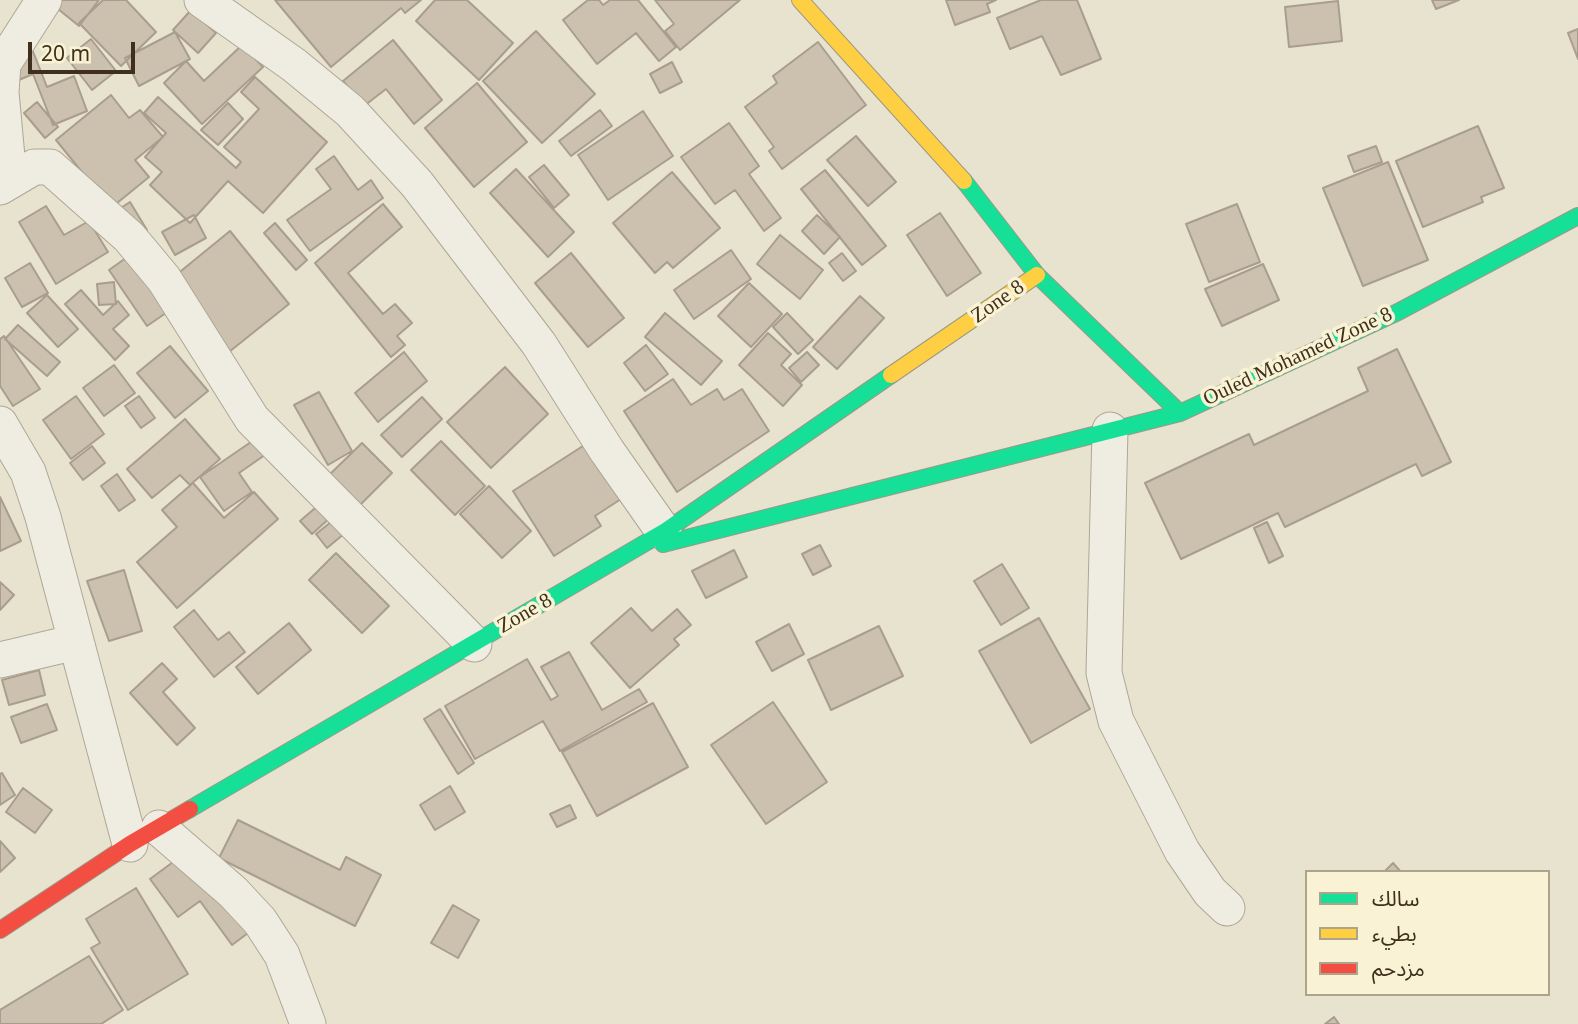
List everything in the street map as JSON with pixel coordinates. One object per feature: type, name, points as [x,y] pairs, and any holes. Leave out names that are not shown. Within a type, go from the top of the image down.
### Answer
[{"type":"main road","name":"Ouled Mohamed Zone 8","points":[[800,0],[950,164],[1037,275],[1180,413],[1398,312],[1578,216]]},
{"type":"main road","name":"Zone 8","points":[[0,930],[144,836],[664,532],[1037,275]]},
{"type":"main road","points":[[631,552],[1180,413]]},
{"type":"street","points":[[44,0],[3,64],[1,92],[5,183],[34,167],[50,167],[129,237],[171,290],[252,419],[474,644]]},
{"type":"street","points":[[202,0],[294,65],[349,111],[417,184],[540,344],[607,451],[664,532]]},
{"type":"street","points":[[0,425],[28,472],[76,642],[144,836],[233,892],[260,921],[282,955],[308,1024]]},
{"type":"street","points":[[1110,430],[1104,673],[1116,721],[1182,851],[1210,892],[1227,908]]},
{"type":"street","points":[[0,660],[76,642]]},
{"type":"building","points":[[47,0],[99,0],[79,26]]},
{"type":"building","points":[[103,0],[126,0],[156,32],[121,66],[79,23]]},
{"type":"building","points":[[275,0],[421,0],[405,13],[401,8],[331,67]]},
{"type":"building","points":[[435,0],[467,0],[513,43],[479,80],[416,21]]},
{"type":"building","points":[[588,0],[599,0],[603,5],[610,0],[638,0],[676,47],[659,61],[636,33],[597,64],[563,20]]},
{"type":"building","points":[[655,0],[740,0],[680,50],[665,31],[674,24]]},
{"type":"building","points":[[946,0],[996,0],[987,4],[990,12],[955,25]]},
{"type":"building","points":[[1041,0],[1077,0],[1101,59],[1061,75],[1042,36],[1010,49],[997,18]]},
{"type":"building","points":[[1432,0],[1459,0],[1436,9]]},
{"type":"building","points":[[1338,1],[1342,41],[1289,47],[1285,7]]},
{"type":"building","points":[[191,10],[216,33],[198,53],[173,30]]},
{"type":"building","points":[[1578,29],[1578,59],[1568,33]]},
{"type":"building","points":[[536,31],[595,94],[542,143],[483,81]]},
{"type":"building","points":[[175,32],[190,59],[139,86],[125,58]]},
{"type":"building","points":[[91,39],[116,71],[92,90],[67,58]]},
{"type":"building","points":[[393,40],[442,100],[414,124],[386,89],[364,106],[343,81]]},
{"type":"building","points":[[818,42],[866,105],[782,169],[769,151],[774,147],[745,107],[777,83],[773,76]]},
{"type":"building","points":[[30,44],[47,87],[74,76],[87,111],[53,125],[33,74],[7,85]]},
{"type":"building","points":[[242,45],[263,67],[202,124],[164,83],[186,61],[204,81]]},
{"type":"building","points":[[672,62],[682,82],[660,93],[650,74]]},
{"type":"building","points":[[255,77],[327,142],[263,213],[228,181],[190,223],[150,185],[162,172],[145,157],[166,133],[144,113],[158,97],[236,168],[241,162],[224,147],[259,109],[241,92]]},
{"type":"building","points":[[477,83],[527,142],[474,187],[425,128]]},
{"type":"building","points":[[111,95],[129,118],[140,110],[163,137],[135,160],[149,177],[111,208],[56,140]]},
{"type":"building","points":[[37,102],[58,127],[45,138],[24,113]]},
{"type":"building","points":[[228,103],[243,119],[218,145],[201,130]]},
{"type":"building","points":[[600,110],[612,126],[571,156],[559,141]]},
{"type":"building","points":[[643,111],[673,156],[608,200],[578,155]]},
{"type":"building","points":[[729,123],[759,166],[749,174],[781,218],[764,231],[735,190],[715,204],[681,157]]},
{"type":"building","points":[[1478,126],[1504,188],[1481,197],[1483,202],[1423,227],[1396,161]]},
{"type":"building","points":[[856,136],[896,182],[868,206],[827,160]]},
{"type":"building","points":[[1376,146],[1382,162],[1354,172],[1348,156]]},
{"type":"building","points":[[334,156],[358,190],[371,180],[383,198],[310,251],[287,220],[331,189],[316,169]]},
{"type":"building","points":[[1388,162],[1428,260],[1363,286],[1323,188]]},
{"type":"building","points":[[544,165],[569,195],[554,208],[529,177]]},
{"type":"building","points":[[516,169],[574,232],[548,257],[490,193]]},
{"type":"building","points":[[825,170],[886,246],[862,265],[801,189]]},
{"type":"building","points":[[672,172],[720,228],[673,268],[667,262],[655,273],[613,223]]},
{"type":"building","points":[[130,202],[147,230],[125,243],[108,216]]},
{"type":"building","points":[[383,204],[402,227],[348,273],[383,314],[395,304],[412,323],[397,336],[405,345],[391,357],[315,263]]},
{"type":"building","points":[[1237,204],[1260,262],[1209,282],[1186,224]]},
{"type":"building","points":[[46,206],[64,235],[89,221],[108,252],[56,284],[19,222]]},
{"type":"building","points":[[940,213],[981,273],[947,296],[907,235]]},
{"type":"building","points":[[194,215],[206,238],[175,255],[162,232]]},
{"type":"building","points":[[817,215],[840,237],[824,254],[802,231]]},
{"type":"building","points":[[275,223],[307,260],[296,270],[264,233]]},
{"type":"building","points":[[230,231],[289,304],[229,352],[170,280]]},
{"type":"building","points":[[780,235],[823,270],[800,299],[757,264]]},
{"type":"building","points":[[140,248],[179,304],[147,326],[109,270]]},
{"type":"building","points":[[731,250],[751,279],[694,319],[674,290]]},
{"type":"building","points":[[571,253],[624,318],[588,347],[535,283]]},
{"type":"building","points":[[842,253],[856,271],[843,281],[829,263]]},
{"type":"building","points":[[30,263],[48,293],[22,307],[5,278]]},
{"type":"building","points":[[1263,264],[1279,300],[1222,326],[1205,289]]},
{"type":"building","points":[[114,282],[116,304],[99,305],[97,284]]},
{"type":"building","points":[[749,283],[782,314],[751,347],[718,316]]},
{"type":"building","points":[[81,290],[103,315],[118,301],[129,315],[113,329],[129,346],[115,360],[65,304]]},
{"type":"building","points":[[47,295],[78,329],[58,347],[27,313]]},
{"type":"building","points":[[860,296],[884,318],[837,369],[813,347]]},
{"type":"building","points":[[665,313],[722,361],[701,385],[645,337]]},
{"type":"building","points":[[787,313],[813,340],[798,354],[773,327]]},
{"type":"building","points":[[18,325],[60,362],[47,376],[5,339]]},
{"type":"building","points":[[768,333],[791,354],[781,365],[802,385],[783,406],[739,365]]},
{"type":"building","points":[[4,336],[40,389],[13,406],[0,386],[0,339]]},
{"type":"building","points":[[646,345],[668,374],[645,391],[624,363]]},
{"type":"building","points":[[170,346],[208,391],[175,418],[137,373]]},
{"type":"building","points":[[1397,349],[1451,462],[1422,476],[1416,464],[1285,527],[1278,513],[1181,559],[1145,483],[1249,434],[1254,445],[1368,391],[1358,368]]},
{"type":"building","points":[[404,352],[427,381],[378,422],[355,393]]},
{"type":"building","points":[[807,352],[819,365],[801,382],[789,368]]},
{"type":"building","points":[[114,365],[135,393],[104,416],[83,388]]},
{"type":"building","points":[[505,367],[548,414],[491,468],[447,422]]},
{"type":"building","points":[[673,379],[691,405],[717,389],[724,400],[742,389],[769,431],[677,492],[624,411]]},
{"type":"building","points":[[319,392],[352,451],[328,465],[294,405]]},
{"type":"building","points":[[76,396],[104,434],[71,459],[43,420]]},
{"type":"building","points":[[139,396],[155,418],[141,428],[125,406]]},
{"type":"building","points":[[422,397],[442,419],[402,457],[381,435]]},
{"type":"building","points":[[185,419],[220,459],[190,485],[180,475],[152,498],[127,469]]},
{"type":"building","points":[[264,433],[275,448],[239,473],[252,492],[224,511],[200,477]]},
{"type":"building","points":[[441,441],[485,486],[455,515],[411,470]]},
{"type":"building","points":[[362,443],[392,473],[355,510],[325,479]]},
{"type":"building","points":[[586,444],[621,499],[595,516],[601,526],[554,556],[513,491]]},
{"type":"building","points":[[92,446],[105,463],[83,480],[70,463]]},
{"type":"building","points":[[117,474],[135,500],[119,511],[101,486]]},
{"type":"building","points":[[193,483],[224,518],[254,492],[278,519],[177,608],[137,562],[177,527],[162,510]]},
{"type":"building","points":[[489,486],[531,531],[502,558],[460,514]]},
{"type":"building","points":[[0,497],[21,541],[0,551]]},
{"type":"building","points":[[321,503],[332,516],[312,534],[300,521]]},
{"type":"building","points":[[341,514],[351,528],[327,548],[316,534]]},
{"type":"building","points":[[1267,522],[1283,556],[1269,563],[1254,528]]},
{"type":"building","points":[[820,545],[831,566],[813,575],[802,554]]},
{"type":"building","points":[[734,550],[747,577],[706,598],[692,571]]},
{"type":"building","points":[[336,553],[389,606],[362,633],[309,580]]},
{"type":"building","points":[[1002,564],[1029,608],[1001,625],[974,581]]},
{"type":"building","points":[[124,570],[142,631],[109,641],[87,581]]},
{"type":"building","points":[[0,582],[14,595],[0,610]]},
{"type":"building","points":[[631,608],[652,631],[677,609],[691,625],[674,639],[679,645],[630,688],[591,643]]},
{"type":"building","points":[[194,610],[218,640],[229,632],[245,652],[214,677],[174,627]]},
{"type":"building","points":[[1039,618],[1090,709],[1031,743],[979,651]]},
{"type":"building","points":[[289,623],[311,650],[258,694],[236,667]]},
{"type":"building","points":[[789,624],[804,654],[772,671],[756,642]]},
{"type":"building","points":[[879,626],[903,676],[831,710],[808,660]]},
{"type":"building","points":[[569,652],[602,710],[639,689],[647,702],[560,751],[543,721],[475,759],[445,706],[527,659],[551,700],[558,696],[541,667]]},
{"type":"building","points":[[162,663],[177,679],[163,692],[195,728],[177,745],[130,693]]},
{"type":"building","points":[[39,670],[45,695],[9,705],[2,680]]},
{"type":"building","points":[[773,702],[827,782],[766,824],[711,745]]},
{"type":"building","points":[[653,703],[688,767],[597,816],[562,752]]},
{"type":"building","points":[[47,704],[57,730],[21,743],[11,717]]},
{"type":"building","points":[[440,709],[474,763],[458,774],[424,719]]},
{"type":"building","points":[[2,773],[15,795],[0,805],[0,774]]},
{"type":"building","points":[[450,786],[465,812],[435,830],[420,805]]},
{"type":"building","points":[[23,788],[52,810],[35,833],[6,812]]},
{"type":"building","points":[[570,805],[576,818],[557,827],[550,814]]},
{"type":"building","points":[[238,820],[340,870],[346,857],[381,875],[355,926],[219,858]]},
{"type":"building","points":[[0,841],[15,858],[0,872]]},
{"type":"building","points":[[188,851],[248,933],[232,945],[200,901],[178,917],[150,879]]},
{"type":"building","points":[[1393,863],[1399,870],[1386,870]]},
{"type":"building","points":[[136,888],[188,974],[128,1010],[91,948],[100,943],[86,919]]},
{"type":"building","points":[[453,905],[479,920],[458,958],[431,943]]},
{"type":"building","points":[[89,956],[123,1010],[101,1024],[0,1024],[0,1010]]},
{"type":"building","points":[[1334,1017],[1339,1024],[1325,1024]]},
{"type":"traffic: fast","points":[[964,181],[1037,275],[1180,413],[1398,312],[1578,216]]},
{"type":"traffic: fast","points":[[190,809],[664,532],[891,375]]},
{"type":"traffic: fast","points":[[663,544],[1180,413]]},
{"type":"traffic: slow","points":[[800,0],[964,181]]},
{"type":"traffic: slow","points":[[891,375],[1037,275]]},
{"type":"traffic: jam","points":[[0,930],[130,844],[190,809]]}]
